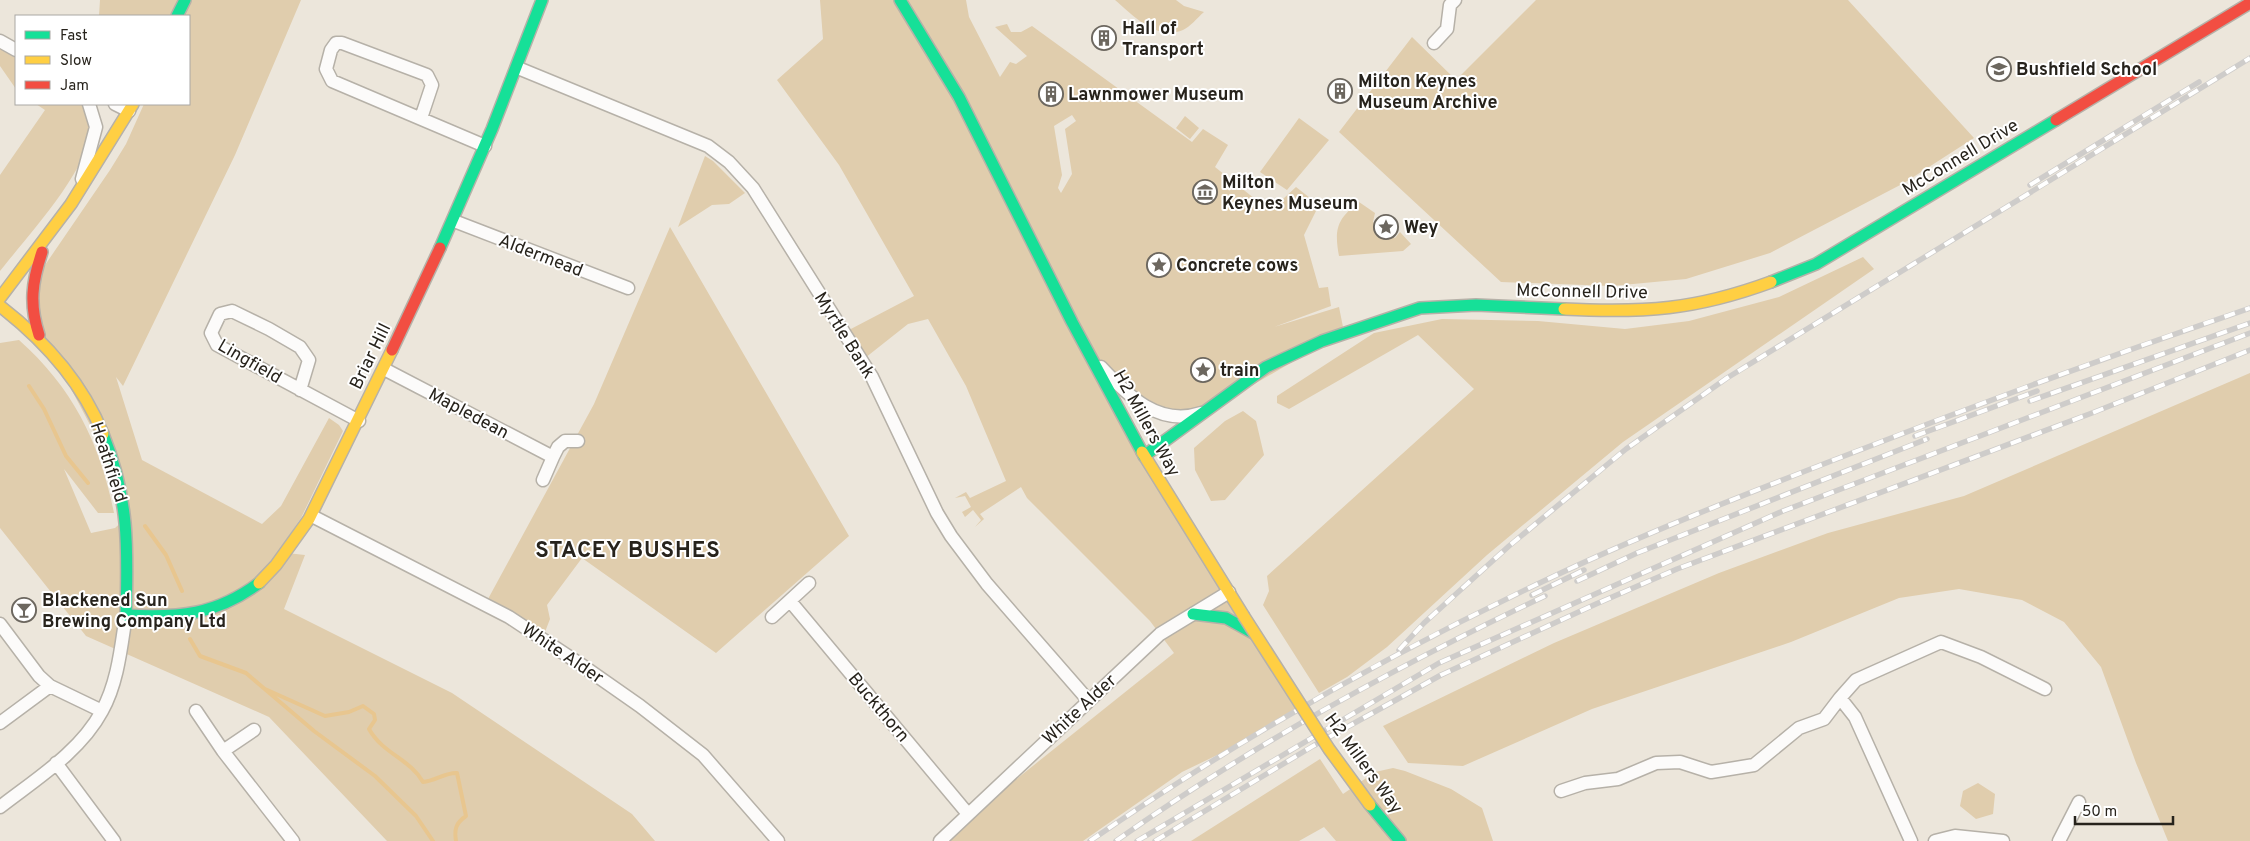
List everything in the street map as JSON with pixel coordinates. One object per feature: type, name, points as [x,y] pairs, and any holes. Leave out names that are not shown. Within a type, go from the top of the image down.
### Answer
[{"type":"street","points":[[178,15],[185,0]]},
{"type":"street","name":"Briar Hill","points":[[126,614],[161,618],[197,615],[237,598],[269,574],[312,516],[315,503],[359,421],[454,221],[518,68],[542,0]]},
{"type":"street","name":"H2 Millers Way","points":[[900,0],[959,97],[1144,456],[1329,748],[1370,806],[1400,841]]},
{"type":"street","points":[[1434,43],[1447,29],[1450,5],[1455,0]]},
{"type":"street","name":"McConnell Drive","points":[[1144,456],[1172,434],[1208,411],[1260,370],[1291,354],[1344,332],[1418,309],[1479,305],[1580,312],[1648,311],[1702,303],[1755,289],[1816,264],[2250,3]]},
{"type":"street","points":[[0,41],[15,49]]},
{"type":"street","points":[[421,118],[432,85],[427,75],[342,43],[336,44],[331,50],[326,69],[332,81],[485,146]]},
{"type":"street","name":"Myrtle Bank","points":[[518,68],[708,146],[729,162],[753,188],[872,377],[937,513],[951,536],[988,584],[1088,700]]},
{"type":"street","points":[[78,193],[96,127],[89,105]]},
{"type":"street","points":[[0,298],[46,239],[78,193],[131,108]]},
{"type":"street","name":"Aldermead","points":[[454,221],[628,288]]},
{"type":"street","points":[[40,337],[30,311],[30,295],[46,239]]},
{"type":"street","name":"Heathfield","points":[[0,306],[40,337],[78,385],[93,412],[117,476],[126,518],[126,614],[117,672],[102,711],[74,749],[0,807]]},
{"type":"street","name":"Lingfield","points":[[300,390],[309,360],[300,347],[232,311],[220,314],[210,333],[216,345],[300,390],[359,421]]},
{"type":"street","points":[[1091,356],[1131,396],[1158,414],[1187,418],[1208,411]]},
{"type":"street","name":"Mapledean","points":[[384,369],[553,457]]},
{"type":"street","points":[[542,480],[558,447],[565,441],[578,442]]},
{"type":"street","name":"White Alder","points":[[312,516],[509,617],[588,669],[703,755],[778,841]]},
{"type":"street","points":[[772,617],[809,583]]},
{"type":"street","name":"White Alder","points":[[940,841],[1160,634],[1229,592]]},
{"type":"street","name":"Buckthorn","points":[[790,601],[968,814]]},
{"type":"street","points":[[1193,614],[1226,618],[1256,634]]},
{"type":"street","points":[[0,624],[39,676],[50,686],[102,711]]},
{"type":"street","points":[[1561,791],[1585,783],[1618,779],[1656,763],[1680,762],[1711,772],[1724,772],[1754,765],[1799,728],[1824,719],[1856,680],[1941,642],[1981,657],[2045,689]]},
{"type":"street","points":[[0,723],[50,686]]},
{"type":"street","points":[[1840,698],[1855,717],[1911,841]]},
{"type":"street","points":[[196,711],[223,751],[293,841]]},
{"type":"street","points":[[223,751],[254,730]]},
{"type":"street","points":[[56,763],[114,841]]},
{"type":"street","points":[[2059,841],[2079,802]]},
{"type":"street","points":[[1935,841],[1955,836],[2003,841]]},
{"type":"shaded area","points":[[100,0],[301,0],[235,155],[123,386],[116,377],[142,460],[262,524],[281,506],[329,418],[339,425],[343,431],[301,518],[278,552],[305,555],[284,609],[452,693],[632,814],[655,841],[387,841],[269,717],[86,636],[0,528],[0,343],[19,340],[55,377],[69,397],[82,418],[101,463],[114,513],[98,513],[64,469],[91,533],[115,528],[126,518],[117,476],[30,311],[43,268],[110,170],[126,144],[144,105],[190,105],[190,15],[99,15]]},
{"type":"shaded area","points":[[820,0],[966,0],[969,17],[1000,77],[1010,62],[1016,64],[1027,56],[995,27],[1007,24],[1011,32],[1021,32],[1032,26],[1192,142],[1203,129],[1228,145],[1215,167],[1270,211],[1296,187],[1319,205],[1304,235],[1319,288],[1328,287],[1331,306],[1274,327],[1339,307],[1344,332],[1208,411],[1158,414],[1093,359],[1301,707],[1234,747],[1182,772],[1083,841],[939,841],[1174,653],[1150,621],[1027,498],[1021,487],[980,514],[984,519],[975,527],[981,520],[973,510],[965,517],[962,512],[971,507],[965,496],[955,498],[966,492],[970,498],[1006,481],[966,386],[928,319],[908,324],[865,358],[847,331],[914,296],[839,165],[777,80],[823,39]],"holes":[[[1072,115],[1076,121],[1065,129],[1072,174],[1061,193],[1058,188],[1062,175],[1054,126]]]},
{"type":"shaded area","points":[[1115,0],[1176,0],[1184,6],[1204,12],[1183,30],[1173,33],[1164,32],[1146,25]]},
{"type":"shaded area","points":[[1536,0],[1848,0],[1974,138],[1904,183],[1770,253],[1686,279],[1612,286],[1501,282],[1339,132],[1412,37],[1456,80]]},
{"type":"shaded area","points":[[0,49],[15,57],[15,88],[0,66]]},
{"type":"shaded area","points":[[38,105],[82,105],[91,125],[88,146],[80,164],[55,203],[0,271],[0,175],[45,110]]},
{"type":"shaded area","points":[[1185,116],[1199,128],[1190,139],[1176,128]]},
{"type":"shaded area","points":[[1299,118],[1329,140],[1287,190],[1260,172]]},
{"type":"shaded area","points":[[705,156],[713,161],[745,193],[729,204],[712,205],[678,227]]},
{"type":"shaded area","points":[[1359,202],[1375,213],[1373,222],[1395,238],[1400,232],[1411,244],[1403,251],[1339,256],[1337,232],[1339,225],[1346,214]]},
{"type":"shaded area","points":[[670,227],[849,536],[716,653],[582,558],[547,605],[550,619],[545,632],[488,599],[594,404]]},
{"type":"shaded area","points":[[1863,257],[1874,269],[1623,442],[1487,555],[1387,647],[1347,677],[1319,693],[1263,605],[1269,591],[1267,576],[1474,389],[1418,335],[1289,409],[1277,403],[1277,396],[1374,333],[1442,319],[1538,321],[1625,329],[1689,321],[1779,297]]},
{"type":"shaded area","points":[[2250,373],[2250,841],[2168,841],[2136,763],[2101,667],[2064,622],[2022,600],[1959,589],[1899,598],[1791,642],[1592,709],[1463,766],[1408,763],[1383,726],[1554,643],[1719,573],[1828,533],[1964,496]]},
{"type":"shaded area","points":[[1243,411],[1256,421],[1264,455],[1225,500],[1211,501],[1195,470],[1194,448],[1225,421]]},
{"type":"shaded area","points":[[1320,759],[1343,794],[1375,772],[1393,768],[1451,789],[1482,808],[1493,841],[1336,841],[1324,827],[1299,841],[1191,841]]},
{"type":"shaded area","points":[[1978,783],[1995,794],[1993,814],[1976,819],[1960,806],[1963,791]]},
{"type":"waterway","points":[[29,386],[44,409],[66,456],[88,483]]},
{"type":"waterway","points":[[145,526],[166,555],[182,591]]},
{"type":"waterway","points":[[190,639],[200,656],[246,673],[314,731],[375,776],[416,816],[433,841]]},
{"type":"waterway","points":[[265,689],[325,716],[349,712],[363,706],[374,714],[375,720],[369,729],[375,738],[418,774],[423,782],[457,773],[466,816],[457,827],[455,833],[456,841]]},
{"type":"railway","points":[[1399,650],[1424,623],[1509,546],[1626,449],[1727,378],[2250,58]]},
{"type":"railway","points":[[2030,185],[2199,82]]},
{"type":"railway","points":[[1090,841],[1200,768],[1371,668],[1584,562],[1692,516],[1890,438],[2095,362],[2250,308]]},
{"type":"railway","points":[[2030,401],[2250,323]]},
{"type":"railway","points":[[1137,841],[1439,663],[1783,511],[2250,333]]},
{"type":"railway","points":[[1155,841],[1313,746],[1441,675],[1596,604],[1677,569],[2092,413],[2250,350]]},
{"type":"railway","points":[[1915,436],[2037,391]]},
{"type":"railway","points":[[1577,581],[1637,553],[1927,439]]},
{"type":"railway","points":[[1532,595],[1584,570]]},
{"type":"railway","points":[[1116,841],[1219,772],[1325,709],[1434,650],[1545,596]]},
{"type":"traffic: fast","points":[[178,15],[185,0]]},
{"type":"traffic: fast","points":[[440,248],[492,129],[542,0]]},
{"type":"traffic: fast","points":[[900,0],[959,97],[1072,322],[1142,452]]},
{"type":"traffic: fast","points":[[1771,282],[1816,264],[2056,120]]},
{"type":"traffic: fast","points":[[1144,456],[1266,367],[1322,341],[1420,308],[1476,305],[1564,309]]},
{"type":"traffic: fast","points":[[103,434],[118,480],[125,523],[127,567],[126,615],[163,616],[196,612],[228,602],[259,583]]},
{"type":"traffic: fast","points":[[1193,614],[1226,618],[1253,633]]},
{"type":"traffic: fast","points":[[1370,805],[1400,841]]},
{"type":"traffic: slow","points":[[0,298],[71,204],[132,105]]},
{"type":"traffic: slow","points":[[1564,309],[1645,310],[1669,308],[1718,299],[1771,282]]},
{"type":"traffic: slow","points":[[0,306],[32,333],[60,363],[84,397],[103,434]]},
{"type":"traffic: slow","points":[[259,583],[276,565],[309,519],[392,350]]},
{"type":"traffic: slow","points":[[1142,452],[1243,615]]},
{"type":"traffic: slow","points":[[1243,615],[1329,749],[1370,805]]},
{"type":"traffic: jam","points":[[2056,120],[2250,3]]},
{"type":"traffic: jam","points":[[392,350],[440,248]]},
{"type":"traffic: jam","points":[[39,335],[34,313],[33,293],[42,252]]},
{"type":"place","name":"Hall of Transport","points":[[1104,38]]},
{"type":"place","name":"Bushfield School","points":[[1999,69]]},
{"type":"place","name":"Milton Keynes Museum Archive","points":[[1340,91]]},
{"type":"place","name":"Lawnmower Museum","points":[[1051,94]]},
{"type":"place","name":"Milton Keynes Museum","points":[[1205,192]]},
{"type":"place","name":"Wey","points":[[1386,227]]},
{"type":"place","name":"Concrete cows","points":[[1159,265]]},
{"type":"place","name":"train","points":[[1203,370]]},
{"type":"place","name":"Blackened Sun Brewing Company Ltd","points":[[24,610]]},
{"type":"district","name":"STACEY BUSHES","points":[[628,549]]}]
